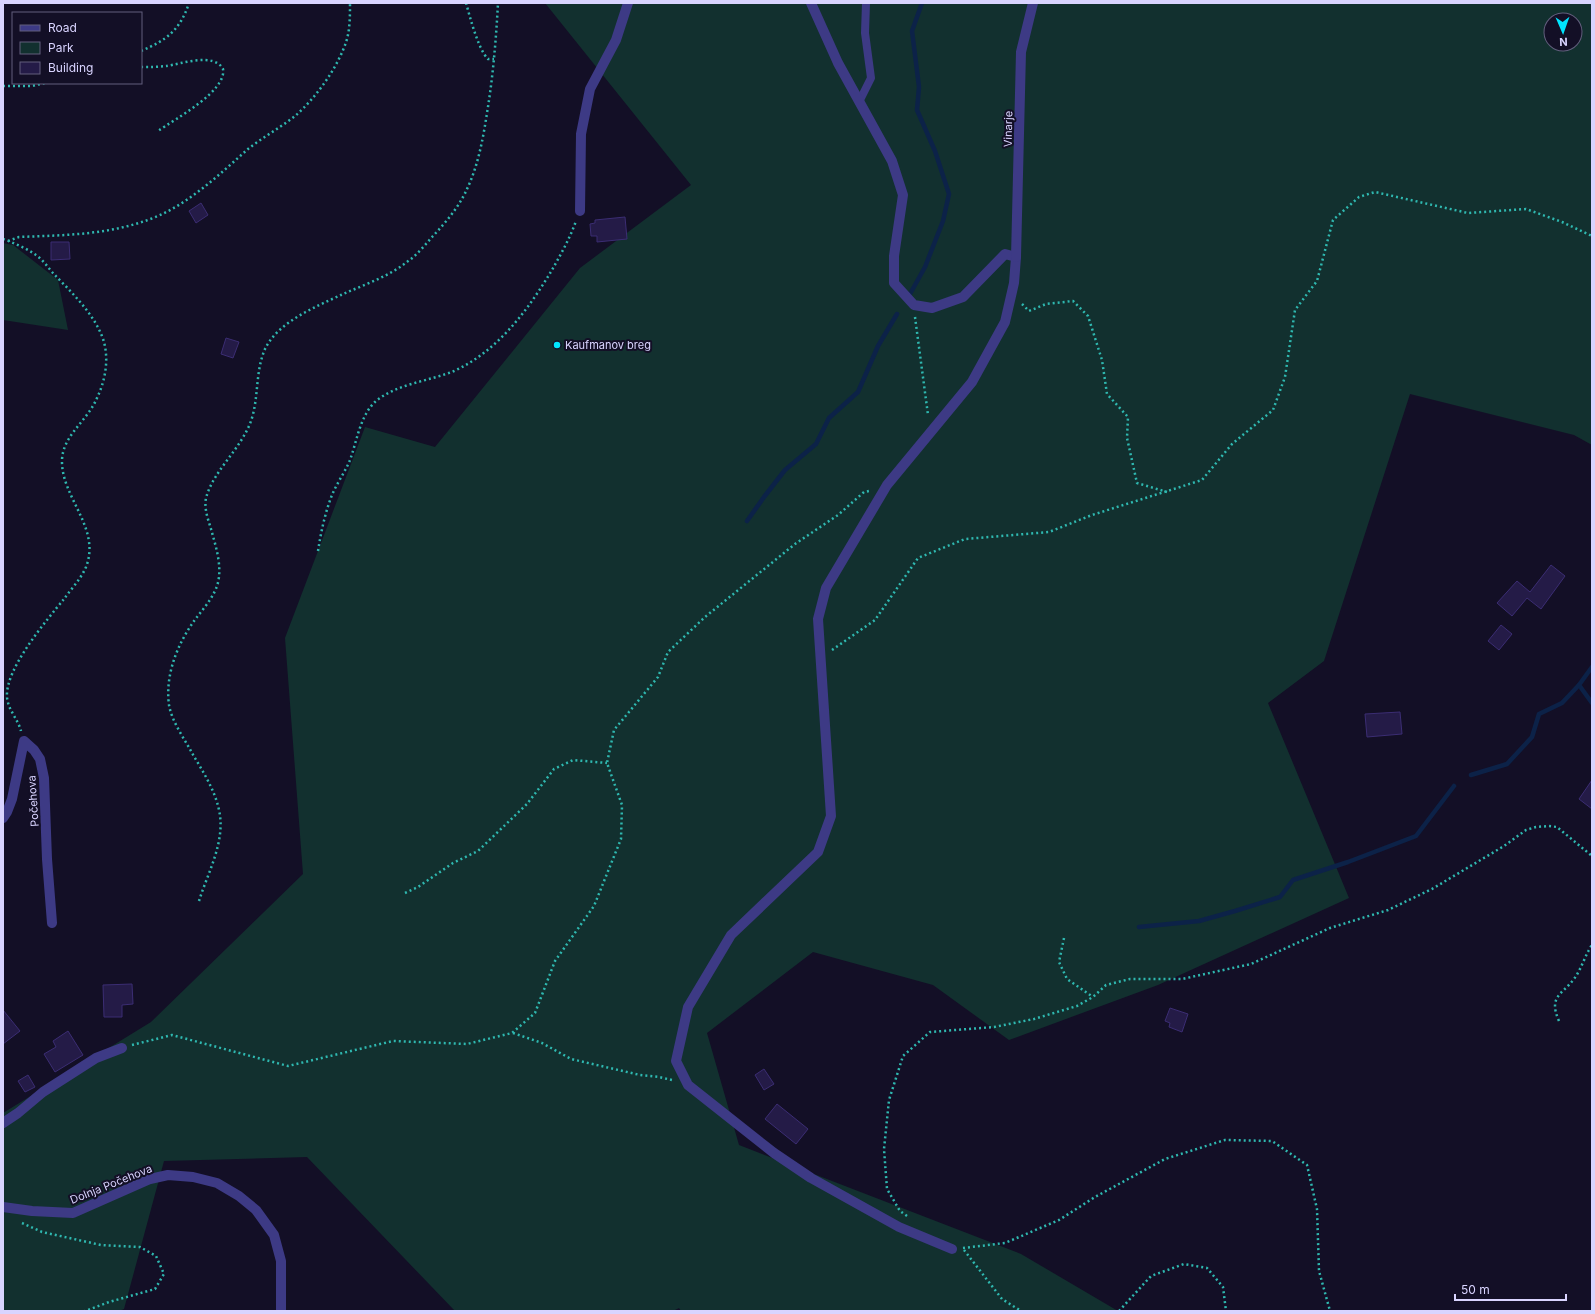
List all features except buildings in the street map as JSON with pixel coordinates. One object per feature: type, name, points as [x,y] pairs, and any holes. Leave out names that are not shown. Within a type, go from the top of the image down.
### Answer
[{"type":"street","points":[[580,211],[581,134],[590,89],[616,40],[628,3]]},
{"type":"street","points":[[811,3],[838,63],[892,161],[903,195],[894,256],[894,283],[914,305],[932,308],[963,297],[1005,254],[1016,257]]},
{"type":"street","name":"Vinarje","points":[[688,1085],[676,1061],[688,1007],[731,935],[818,852],[831,816],[818,619],[826,588],[887,485],[972,382],[1005,322],[1014,283],[1016,257],[1021,52],[1033,3]]},
{"type":"street","name":"Počehova","points":[[3,818],[12,799],[24,741]]},
{"type":"street","name":"Počehova","points":[[24,741],[34,750],[40,759],[44,778],[47,860],[52,923]]},
{"type":"street","points":[[3,1123],[18,1113],[43,1092],[96,1058],[122,1048]]},
{"type":"street","points":[[688,1085],[774,1153],[811,1178],[899,1227],[952,1249]]},
{"type":"street","name":"Dolnja Počehova","points":[[3,1207],[32,1212],[73,1213],[150,1179],[168,1175],[193,1177],[217,1183],[239,1196],[256,1210],[274,1235],[281,1261],[281,1311]]},
{"type":"lane","points":[[859,102],[871,78],[865,34],[866,3]]},
{"type":"path","points":[[142,51],[154,46],[172,34],[186,13],[189,3]]},
{"type":"path","points":[[8,241],[18,237],[91,233],[121,228],[159,215],[209,183],[260,140],[296,116],[316,94],[344,49],[350,24],[350,3]]},
{"type":"path","points":[[466,3],[484,55],[488,59],[494,59]]},
{"type":"path","points":[[199,901],[220,837],[220,811],[206,780],[174,721],[169,705],[169,680],[177,652],[184,636],[213,595],[218,582],[218,560],[206,512],[206,498],[218,474],[247,431],[252,419],[261,359],[271,338],[290,322],[328,301],[389,273],[409,261],[446,222],[462,200],[473,176],[484,129],[494,59],[498,3]]},
{"type":"path","points":[[142,67],[166,66],[206,60],[219,64],[223,69],[222,80],[213,91],[158,131]]},
{"type":"path","points":[[3,86],[32,86],[41,84]]},
{"type":"path","points":[[820,658],[875,620],[918,558],[965,539],[1049,532],[1092,515],[1202,480],[1232,444],[1273,410],[1285,377],[1295,310],[1317,281],[1333,220],[1359,197],[1375,192],[1468,213],[1526,209],[1562,222],[1592,236]]},
{"type":"path","points":[[318,551],[326,513],[332,496],[349,462],[362,425],[375,403],[386,394],[455,370],[486,351],[501,338],[531,304],[556,263],[575,225],[580,211]]},
{"type":"path","points":[[3,239],[37,255],[67,288],[93,321],[104,342],[106,354],[105,376],[97,398],[92,408],[66,442],[62,453],[64,476],[84,523],[88,539],[86,567],[23,655],[11,675],[7,690],[7,699],[20,727],[24,741]]},
{"type":"path","points":[[1014,283],[1018,301],[1029,311],[1046,304],[1073,301],[1088,316],[1102,360],[1107,394],[1128,417],[1127,438],[1137,483],[1168,492]]},
{"type":"path","points":[[914,305],[931,432]]},
{"type":"path","points":[[122,1048],[172,1035],[288,1066],[392,1041],[467,1044],[512,1033],[535,1013],[555,961],[594,906],[621,839],[622,805],[607,763],[614,730],[658,677],[668,652],[705,617],[795,544],[838,515],[864,492],[887,485]]},
{"type":"path","points":[[405,893],[418,887],[453,863],[478,851],[527,804],[554,769],[573,760],[607,763]]},
{"type":"path","points":[[912,1219],[900,1211],[887,1189],[884,1149],[889,1100],[903,1056],[930,1032],[994,1027],[1034,1019],[1077,1006],[1093,997],[1106,985],[1130,979],[1182,979],[1251,964],[1330,928],[1388,910],[1432,889],[1504,846],[1526,830],[1549,826],[1557,827],[1592,856]]},
{"type":"path","points":[[1064,938],[1059,962],[1067,978],[1093,997]]},
{"type":"path","points":[[1559,1021],[1555,1011],[1558,995],[1574,978],[1592,945]]},
{"type":"path","points":[[512,1033],[542,1043],[571,1059],[640,1075],[660,1077],[688,1085]]},
{"type":"path","points":[[1021,1311],[1002,1299],[962,1248],[1005,1243],[1059,1220],[1095,1197],[1165,1159],[1224,1140],[1272,1141],[1308,1165],[1317,1209],[1319,1271],[1330,1311]]},
{"type":"path","points":[[16,1220],[42,1232],[101,1245],[140,1247],[156,1256],[164,1274],[155,1289],[109,1302],[85,1311]]},
{"type":"path","points":[[1119,1311],[1151,1276],[1184,1264],[1207,1268],[1223,1287],[1226,1311]]},
{"type":"green space","points":[[545,3],[1592,3],[1592,445],[1574,435],[1410,394],[1324,661],[1268,703],[1349,898],[1158,985],[1009,1040],[933,985],[813,952],[707,1033],[739,1145],[1021,1254],[1118,1311],[681,1311],[679,1308],[673,1311],[455,1311],[307,1157],[164,1161],[124,1309],[119,1311],[3,1311],[3,1113],[151,1022],[303,874],[285,638],[365,427],[435,447],[580,268],[691,185]]},
{"type":"green space","points":[[3,243],[13,245],[58,280],[68,330],[3,320]]},
{"type":"waterway","points":[[910,294],[925,267],[943,221],[949,194],[935,151],[917,110],[919,87],[912,31],[922,3]]},
{"type":"waterway","points":[[747,521],[785,470],[816,444],[829,418],[858,392],[878,346],[897,314]]},
{"type":"waterway","points":[[1471,775],[1507,764],[1532,737],[1539,714],[1562,703],[1579,685],[1592,667]]},
{"type":"waterway","points":[[1579,685],[1592,703]]},
{"type":"waterway","points":[[1139,927],[1199,921],[1280,897],[1293,880],[1348,862],[1416,836],[1454,786]]},
{"type":"place","name":"Kaufmanov breg","points":[[557,345]]}]
